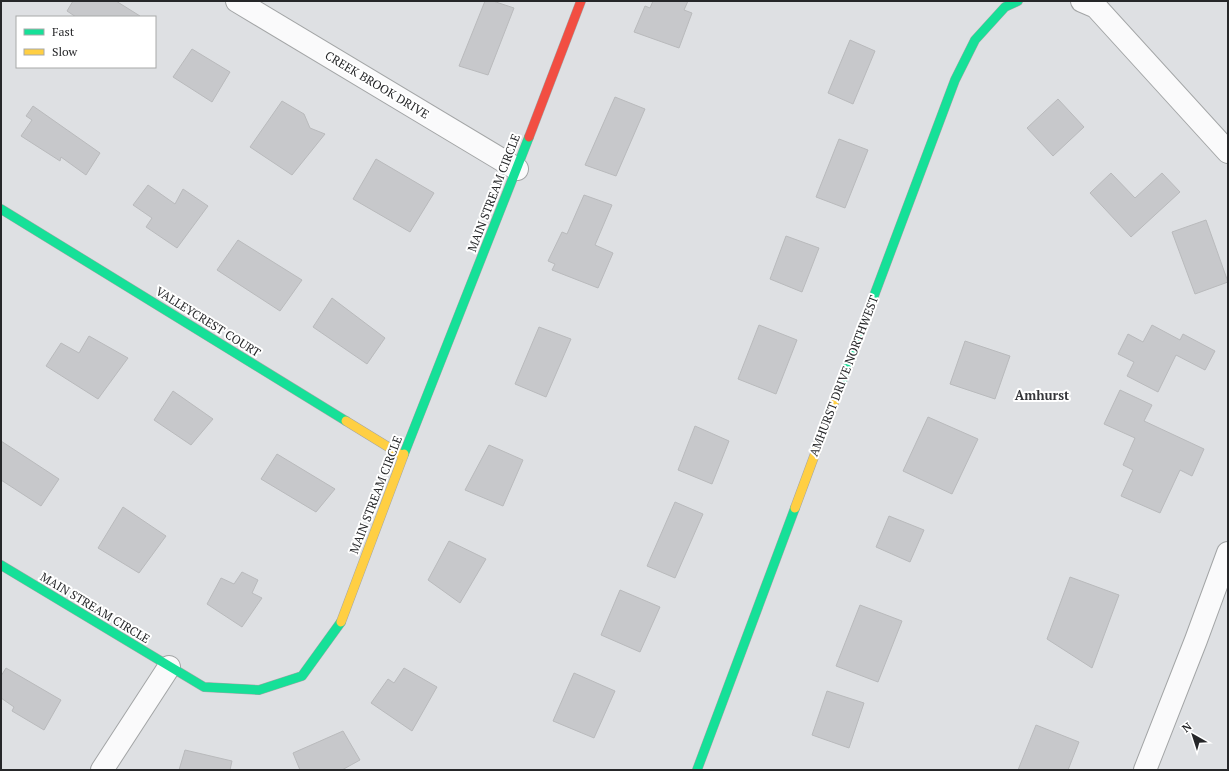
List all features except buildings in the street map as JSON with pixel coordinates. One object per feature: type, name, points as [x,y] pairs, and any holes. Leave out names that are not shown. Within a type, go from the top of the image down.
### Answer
[{"type":"street","name":"CREEK BROOK DRIVE","points":[[237,1],[517,169]]},
{"type":"street","name":"MAIN STREAM CIRCLE","points":[[1,565],[204,687],[259,690],[302,676],[341,623],[403,456],[517,169],[581,1]]},
{"type":"street","name":"AMHURST DRIVE NORTHWEST","points":[[697,770],[956,80],[976,40],[1005,7],[1018,1]]},
{"type":"street","points":[[1082,1],[1096,7],[1228,152]]},
{"type":"street","name":"VALLEYCREST COURT","points":[[1,209],[403,456]]},
{"type":"street","points":[[1145,770],[1228,553]]},
{"type":"street","points":[[102,770],[169,667]]},
{"type":"traffic: fast","points":[[839,389],[955,80],[975,40],[1005,7],[1018,1]]},
{"type":"traffic: fast","points":[[404,454],[529,137]]},
{"type":"traffic: fast","points":[[1,209],[346,421]]},
{"type":"traffic: fast","points":[[697,770],[795,508]]},
{"type":"traffic: fast","points":[[1,565],[204,687],[259,690],[302,676],[341,622]]},
{"type":"traffic: slow","points":[[795,508],[839,389]]},
{"type":"traffic: slow","points":[[346,421],[403,456]]},
{"type":"traffic: slow","points":[[341,622],[404,454]]},
{"type":"traffic: jam","points":[[529,137],[581,1]]},
{"type":"district","name":"Amhurst","points":[[1042,395]]}]
